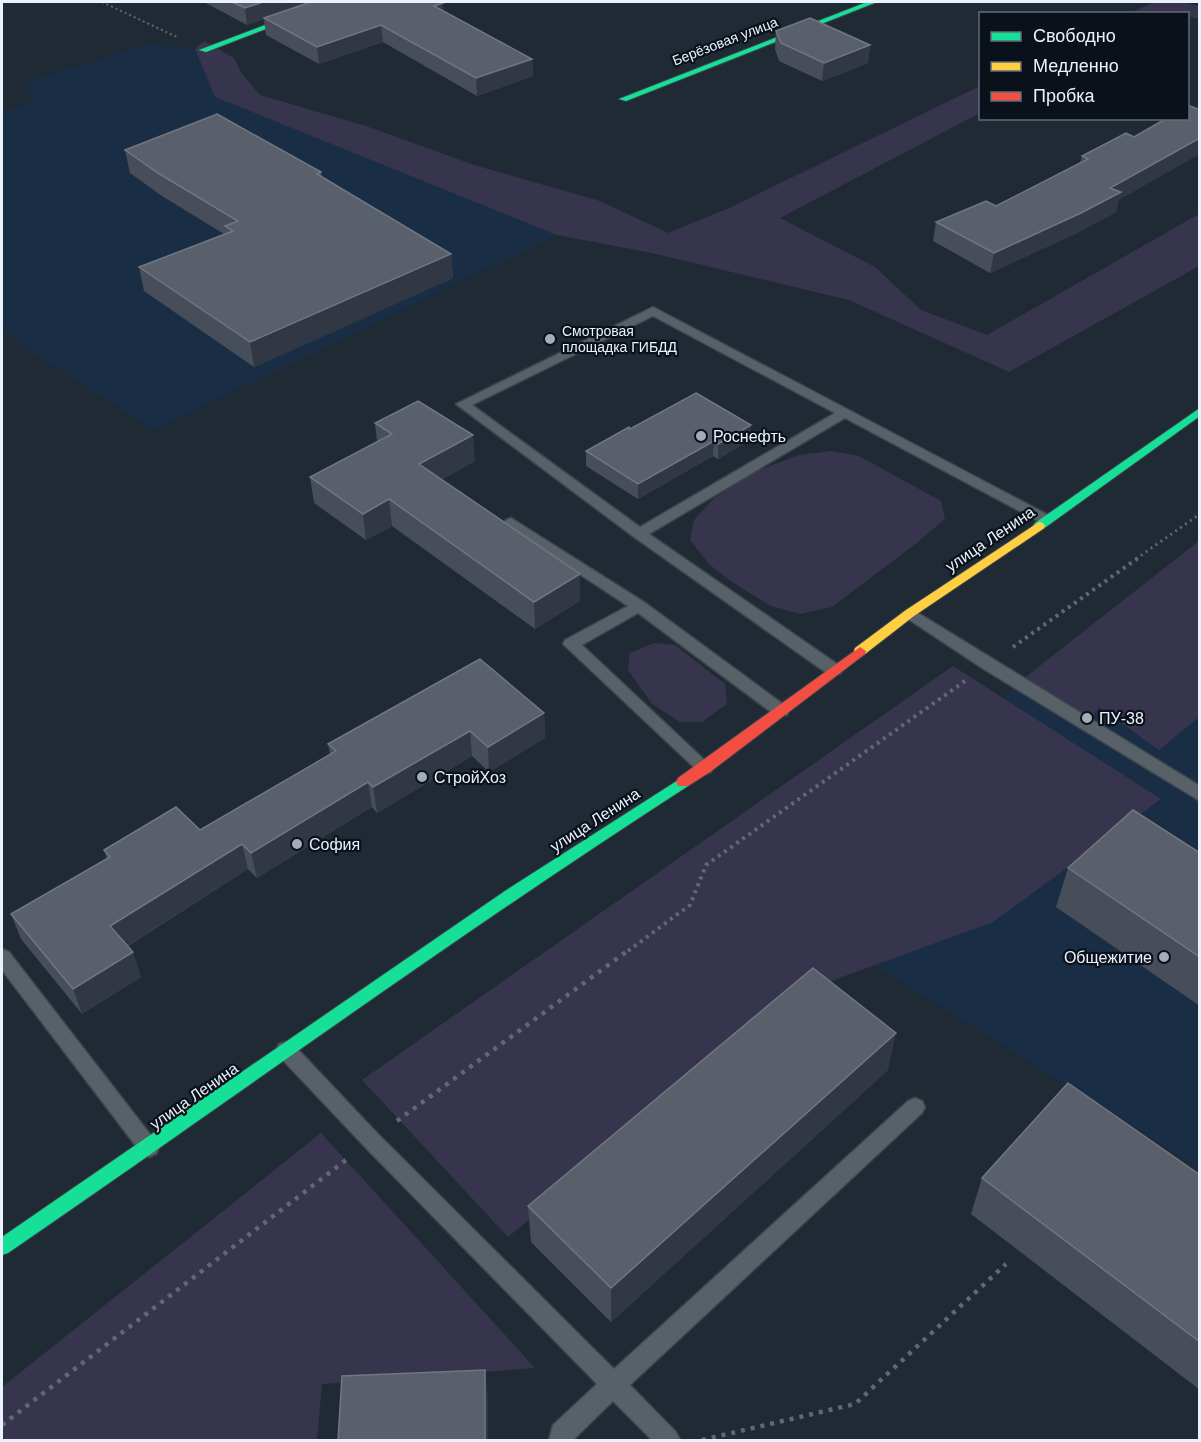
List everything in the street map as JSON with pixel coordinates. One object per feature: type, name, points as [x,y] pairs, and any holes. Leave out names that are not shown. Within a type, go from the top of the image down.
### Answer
[{"type":"main road","points":[[203,50],[332,2]]},
{"type":"main road","name":"Берёзовая улица","points":[[623,99],[873,2]]},
{"type":"main road","name":"улица Ленина","points":[[2,1247],[149,1148],[286,1050],[603,832],[705,768],[910,613],[1047,520],[1200,411]]},
{"type":"main road","points":[[2,1232],[51,1213]]},
{"type":"lane","points":[[834,669],[639,534],[463,404],[653,311],[1047,520]]},
{"type":"lane","points":[[639,534],[845,412]]},
{"type":"lane","points":[[511,523],[639,606],[781,711]]},
{"type":"lane","points":[[639,606],[571,644],[705,768]]},
{"type":"lane","points":[[910,613],[1200,795]]},
{"type":"lane","points":[[2,957],[149,1148]]},
{"type":"lane","points":[[286,1050],[371,1140],[668,1440]]},
{"type":"lane","points":[[561,1440],[561,1433],[612,1385],[915,1107]]},
{"type":"path","points":[[102,2],[203,50]]},
{"type":"path","points":[[2,1425],[371,1140],[690,905],[706,865],[1200,514]]},
{"type":"path","points":[[702,1440],[855,1404],[1006,1264]]},
{"type":"shaded area","points":[[1154,2],[1181,2],[1199,6],[1199,19],[1189,16],[1189,12],[1132,12]]},
{"type":"shaded area","points":[[204,41],[234,58],[242,74],[260,95],[366,126],[474,165],[600,201],[668,233],[729,208],[979,86],[979,114],[780,218],[875,267],[921,310],[987,335],[1199,214],[1199,266],[1009,372],[849,300],[652,253],[557,235],[215,97],[195,49]]},
{"type":"shaded area","points":[[148,44],[195,49],[216,97],[557,235],[154,430],[20,345],[2,328],[2,113],[35,101],[24,83]]},
{"type":"shaded area","points":[[832,451],[859,456],[941,501],[945,519],[832,607],[800,614],[771,606],[732,582],[710,565],[690,540],[694,520],[714,498],[754,472],[799,455]]},
{"type":"shaded area","points":[[1199,541],[1199,717],[1159,750],[1099,707],[1090,720],[1023,679]]},
{"type":"shaded area","name":"ПУ-38","points":[[1199,550],[1199,1168],[749,887]]},
{"type":"shaded area","points":[[654,643],[675,645],[725,684],[727,704],[702,722],[680,722],[652,704],[628,670],[630,653]]},
{"type":"shaded area","points":[[953,666],[1161,799],[993,922],[812,988],[508,1237],[362,1080]]},
{"type":"shaded area","points":[[321,1133],[535,1368],[322,1384],[317,1440],[2,1440],[2,1387]]},
{"type":"building","points":[[232,2],[263,2],[245,8]]},
{"type":"building","points":[[311,2],[443,3],[434,6],[532,59],[476,78],[381,25],[317,47],[264,18]]},
{"type":"building","points":[[810,18],[870,45],[824,63],[781,43],[776,31]]},
{"type":"building","points":[[1189,106],[1200,110],[1200,138],[1110,188],[1121,192],[994,253],[936,222],[986,201],[996,206],[1088,159],[1082,156],[1126,133],[1134,137],[1164,120],[1189,120]]},
{"type":"building","points":[[217,114],[321,172],[317,174],[451,254],[250,342],[139,267],[233,231],[225,226],[238,221],[158,173],[125,150]]},
{"type":"building","points":[[696,393],[751,425],[718,444],[714,441],[638,484],[586,451],[629,427],[630,429]]},
{"type":"building","points":[[418,401],[473,435],[419,464],[580,574],[534,602],[389,499],[363,514],[310,477],[392,434],[375,423]]},
{"type":"building","points":[[480,659],[544,713],[488,747],[470,731],[373,787],[368,782],[251,853],[242,844],[110,926],[133,952],[73,989],[11,914],[110,857],[104,850],[176,807],[200,830],[336,751],[328,744]]},
{"type":"building","points":[[1133,810],[1200,853],[1200,957],[1068,868]]},
{"type":"building","points":[[813,968],[896,1033],[611,1288],[528,1206]]},
{"type":"building","points":[[1068,1083],[1200,1175],[1200,1342],[982,1178]]},
{"type":"building","points":[[485,1370],[485,1440],[338,1440],[342,1376]]},
{"type":"traffic: fast","points":[[203,50],[332,2]]},
{"type":"traffic: fast","points":[[623,99],[873,2]]},
{"type":"traffic: fast","points":[[1039,526],[1200,411]]},
{"type":"traffic: fast","points":[[2,1247],[425,953],[683,782]]},
{"type":"traffic: slow","points":[[860,651],[910,613],[1039,526]]},
{"type":"traffic: jam","points":[[683,782],[705,768],[860,651]]},
{"type":"place","name":"Смотровая площадка ГИБДД","points":[[550,339]]},
{"type":"place","name":"Роснефть","points":[[701,436]]},
{"type":"place","name":"ПУ-38","points":[[1087,718]]},
{"type":"place","name":"СтройХоз","points":[[422,777]]},
{"type":"place","name":"София","points":[[297,844]]},
{"type":"place","name":"Общежитие","points":[[1164,957]]}]
